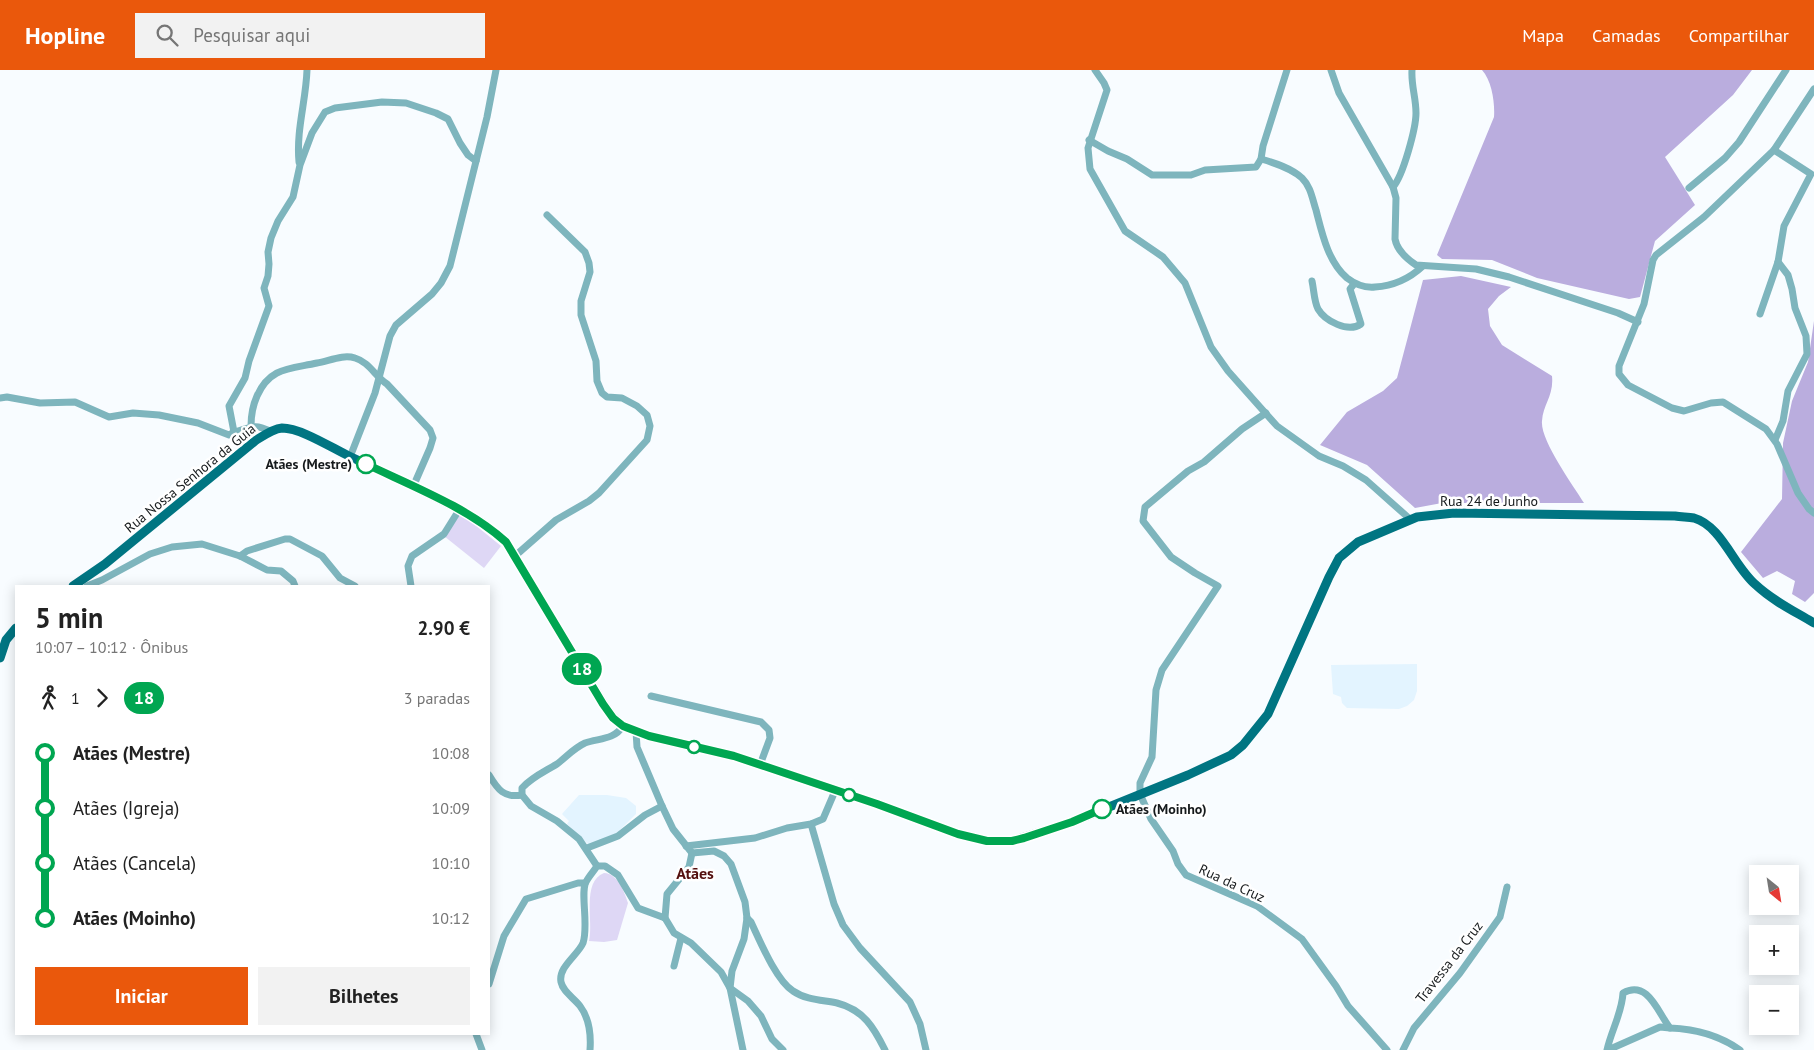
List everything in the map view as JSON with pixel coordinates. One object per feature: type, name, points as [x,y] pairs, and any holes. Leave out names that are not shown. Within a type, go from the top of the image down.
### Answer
[{"type":"main road","name":"Rua Nossa Senhora da Guia","points":[[74,585],[105,564],[255,441],[270,431],[282,428],[292,430],[414,487],[476,519],[494,531],[506,542],[515,556],[603,704],[613,718],[623,726],[669,742],[734,756],[877,804],[958,834],[987,841],[1012,841],[1054,828],[1140,794]]},
{"type":"main road","name":"Rua 24 de Junho","points":[[1140,794],[1231,755],[1243,745],[1268,714],[1339,558],[1358,542],[1411,520],[1432,515],[1454,513],[1675,516],[1695,518],[1718,535],[1739,566],[1755,585],[1780,603],[1814,623]]},
{"type":"main road","points":[[0,658],[6,640],[15,629]]},
{"type":"street","points":[[300,165],[298,134],[307,70]]},
{"type":"street","points":[[350,457],[375,393],[390,336],[396,325],[442,283],[450,266],[496,70]]},
{"type":"street","points":[[1095,70],[1107,90],[1089,140],[1090,169],[1125,231],[1163,257],[1184,283],[1211,347],[1228,370],[1277,426],[1319,456],[1343,466],[1366,480],[1411,520]]},
{"type":"street","points":[[1089,140],[1127,159],[1152,175],[1191,175],[1205,170],[1256,168],[1261,159],[1270,122],[1287,70]]},
{"type":"street","points":[[1331,70],[1339,93],[1393,187],[1396,198],[1396,244],[1409,260],[1416,265],[1476,269],[1509,277],[1618,313],[1638,322]]},
{"type":"street","points":[[1393,187],[1399,177],[1414,131],[1416,100],[1411,81],[1412,70]]},
{"type":"street","points":[[1689,188],[1726,158],[1739,142],[1786,70]]},
{"type":"street","points":[[1814,89],[1774,150],[1704,217],[1656,255],[1653,260],[1648,288],[1638,322],[1619,366],[1623,381],[1672,408],[1684,411],[1711,403],[1724,402],[1766,429],[1775,440],[1798,493],[1814,513]]},
{"type":"street","points":[[234,432],[229,406],[245,378],[249,361],[270,306],[264,288],[269,264],[268,252],[278,221],[293,197],[300,165],[312,132],[325,112],[335,108],[382,102],[406,104],[436,113],[448,120],[468,155],[476,161]]},
{"type":"street","points":[[1760,314],[1778,262],[1784,226],[1811,174],[1774,150]]},
{"type":"street","points":[[1261,159],[1280,165],[1303,179],[1312,192],[1329,252],[1338,271],[1354,284],[1367,288],[1387,286],[1404,280],[1423,266]]},
{"type":"street","points":[[515,556],[556,520],[599,493],[647,440],[650,426],[647,415],[638,406],[622,398],[607,397],[602,393],[597,381],[596,361],[581,315],[581,301],[590,272],[589,263],[585,252],[547,214]]},
{"type":"street","points":[[1775,440],[1783,421],[1788,391],[1807,354],[1806,336],[1795,308],[1788,275],[1778,262]]},
{"type":"street","points":[[1312,281],[1318,309],[1324,316],[1335,323],[1349,327],[1357,327],[1361,324],[1350,289],[1354,284]]},
{"type":"street","points":[[251,426],[254,402],[266,379],[277,372],[345,356],[354,357],[365,362],[430,430],[433,438],[414,487]]},
{"type":"street","points":[[0,398],[6,397],[40,403],[75,402],[109,417],[133,413],[159,415],[198,423],[229,435],[251,426],[260,426],[270,431]]},
{"type":"street","points":[[1140,794],[1140,783],[1152,757],[1156,690],[1162,670],[1218,586],[1171,557],[1143,521],[1146,507],[1188,471],[1204,462],[1242,429],[1266,413]]},
{"type":"street","points":[[411,585],[408,566],[412,556],[444,534],[458,510]]},
{"type":"street","points":[[240,556],[247,551],[290,539],[322,556],[340,578],[353,585]]},
{"type":"street","points":[[89,585],[102,580],[150,554],[172,547],[202,544],[240,556],[267,570],[281,571],[294,585]]},
{"type":"street","points":[[652,696],[761,722],[770,730],[770,738],[760,765]]},
{"type":"street","points":[[597,866],[579,840],[557,821],[531,806],[522,795],[522,788],[529,780],[585,744],[608,738],[619,732],[623,726]]},
{"type":"street","points":[[636,731],[637,747],[662,806],[673,829],[692,853]]},
{"type":"street","points":[[490,776],[498,788],[507,796],[522,795]]},
{"type":"street","points":[[686,846],[755,838],[787,828],[811,824],[823,818],[835,790]]},
{"type":"street","name":"Rua da Cruz","points":[[1140,794],[1151,819],[1186,875],[1256,906],[1302,939],[1348,1006],[1388,1050]]},
{"type":"street","points":[[586,848],[618,836],[645,815],[662,806]]},
{"type":"street","points":[[811,824],[834,904],[843,925],[860,948],[910,1002],[920,1024],[926,1050]]},
{"type":"street","points":[[692,853],[714,851],[724,856],[731,864],[745,902],[747,918],[744,938],[732,971],[730,988]]},
{"type":"street","points":[[692,853],[689,867],[667,894],[665,918],[674,933],[691,943],[721,972],[730,988],[743,1050]]},
{"type":"street","points":[[590,1050],[591,1039],[585,1014],[562,986],[560,980],[563,972],[582,944],[586,932],[585,883],[597,866]]},
{"type":"street","points":[[597,866],[605,866],[618,876],[638,908],[665,918]]},
{"type":"street","points":[[490,981],[504,936],[526,899],[578,883],[585,883]]},
{"type":"street","name":"Travessa da Cruz","points":[[1403,1050],[1414,1028],[1460,973],[1500,917],[1507,886]]},
{"type":"street","points":[[747,918],[751,922],[771,963],[792,991],[805,997],[838,1004],[868,1020],[885,1050]]},
{"type":"street","points":[[674,966],[681,938]]},
{"type":"street","points":[[730,988],[748,1001],[762,1016],[772,1039],[784,1050]]},
{"type":"street","points":[[1608,1050],[1610,1037],[1620,1011],[1623,993],[1628,990],[1638,990],[1649,995],[1663,1020],[1670,1028]]},
{"type":"street","points":[[1608,1050],[1660,1027],[1699,1031],[1724,1040],[1740,1050]]},
{"type":"street","points":[[476,1035],[482,1050]]},
{"type":"shaded area","points":[[1482,70],[1752,70],[1733,95],[1665,157],[1695,205],[1655,241],[1640,297],[1629,299],[1537,278],[1492,260],[1442,259],[1437,255],[1494,117],[1492,92]]},
{"type":"shaded area","points":[[1461,276],[1511,287],[1499,296],[1488,309],[1490,326],[1502,345],[1552,376],[1551,389],[1543,415],[1543,429],[1552,451],[1584,503],[1442,503],[1415,508],[1367,465],[1320,445],[1347,412],[1383,391],[1397,378],[1423,280]]},
{"type":"shaded area","points":[[1814,321],[1814,593],[1805,602],[1792,594],[1795,581],[1777,571],[1763,578],[1741,552],[1782,499],[1783,443],[1792,401],[1808,362]]},
{"type":"shaded area","points":[[459,516],[464,516],[501,546],[484,568],[444,536]]},
{"type":"shaded area","points":[[1417,664],[1417,691],[1414,700],[1407,706],[1399,709],[1347,708],[1342,703],[1341,697],[1333,694],[1331,665]]},
{"type":"shaded area","points":[[579,795],[607,795],[626,798],[636,806],[636,814],[617,833],[589,845],[567,824],[569,821],[562,814]]},
{"type":"shaded area","points":[[604,873],[613,876],[617,880],[628,903],[617,940],[604,942],[589,941],[590,893],[597,878]]},
{"type":"bus line","name":"18","points":[[366,464],[476,519],[506,542],[603,704],[613,718],[623,726],[669,742],[734,756],[772,768],[958,834],[987,841],[1012,841],[1036,835],[1102,809]]},
{"type":"place","name":"Atães (Mestre)","points":[[366,464]]},
{"type":"place","name":"Atães (Moinho)","points":[[1102,809]]},
{"type":"district","name":"Atães","points":[[695,873]]}]
